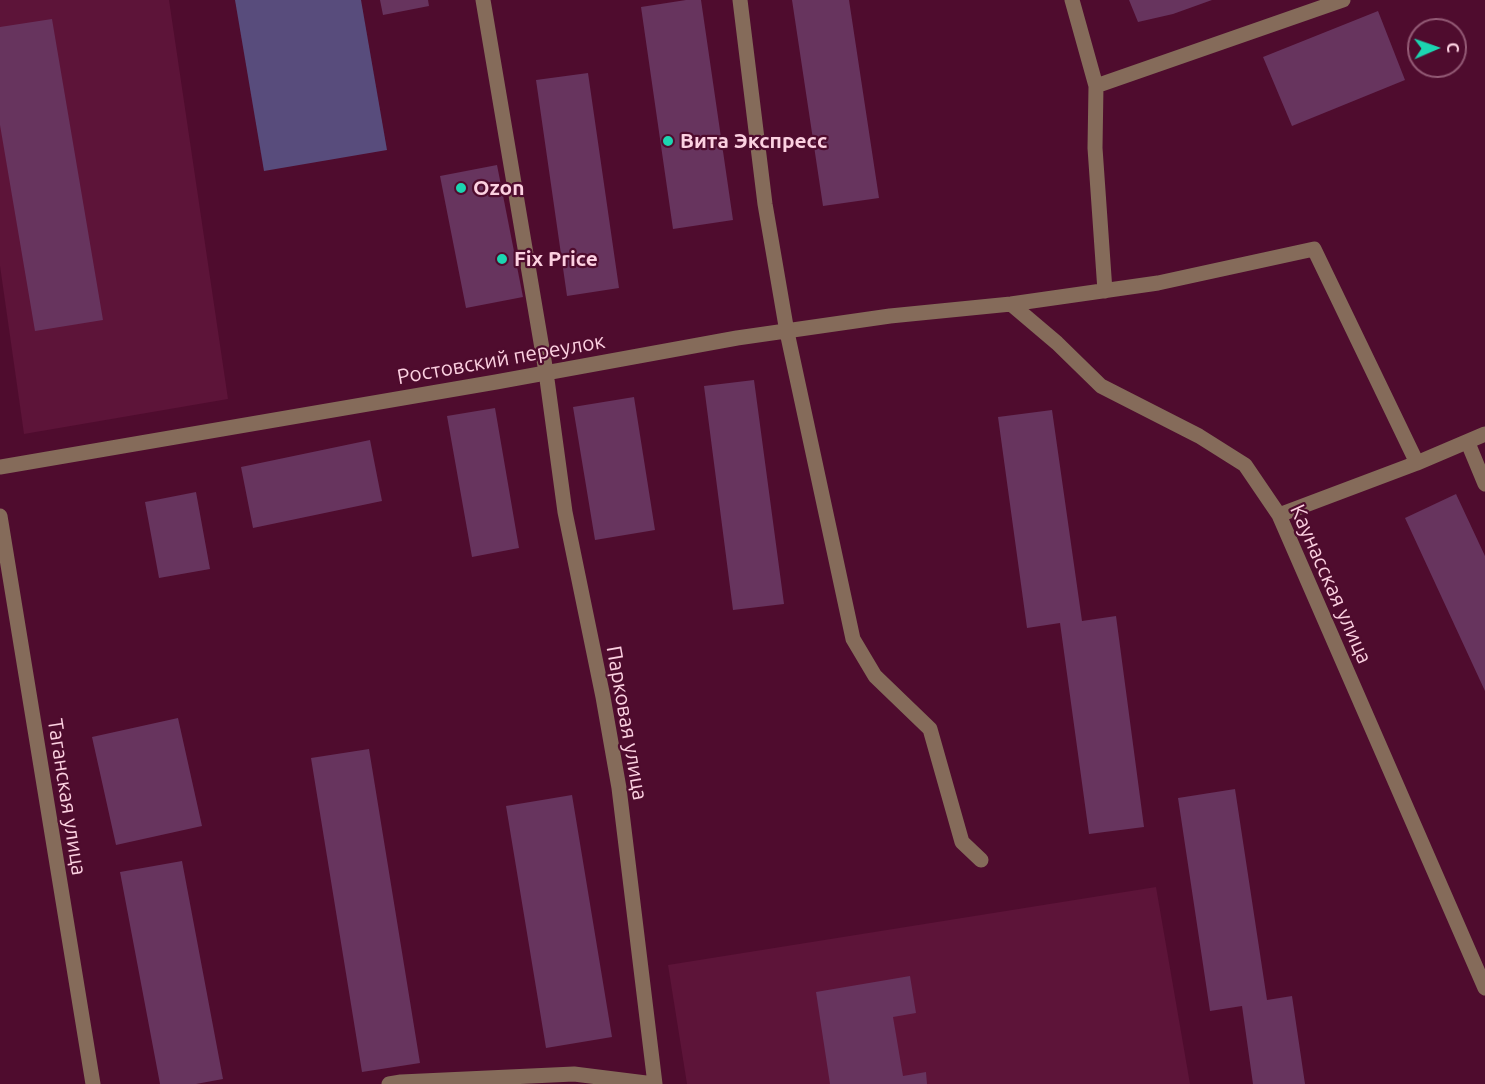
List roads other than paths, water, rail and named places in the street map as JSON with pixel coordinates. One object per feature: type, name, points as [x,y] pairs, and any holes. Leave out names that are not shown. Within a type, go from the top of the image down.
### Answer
[{"type":"street","name":"Парковая улица","points":[[483,0],[546,372],[565,512],[619,788],[654,1084]]},
{"type":"street","points":[[741,0],[765,204],[787,332],[853,639],[875,676],[930,729],[962,842],[981,860]]},
{"type":"street","points":[[1072,0],[1096,86],[1095,148],[1105,291]]},
{"type":"street","points":[[1096,86],[1343,0]]},
{"type":"street","name":"Ростовский переулок","points":[[0,467],[737,338],[890,316],[1011,304],[1158,283],[1314,249],[1417,463]]},
{"type":"street","name":"Каунасская улица","points":[[1011,304],[1057,343],[1101,386],[1199,436],[1245,465],[1280,515],[1485,988]]},
{"type":"street","points":[[1280,515],[1485,435]]},
{"type":"street","points":[[1468,443],[1485,484]]},
{"type":"street","name":"Таганская улица","points":[[0,516],[93,1084]]},
{"type":"street","points":[[389,1084],[574,1074],[654,1084]]},
{"type":"place","name":"Вита Экспресс","points":[[668,141]]},
{"type":"place","name":"Ozon","points":[[461,188]]},
{"type":"place","name":"Fix Price","points":[[502,259]]}]
